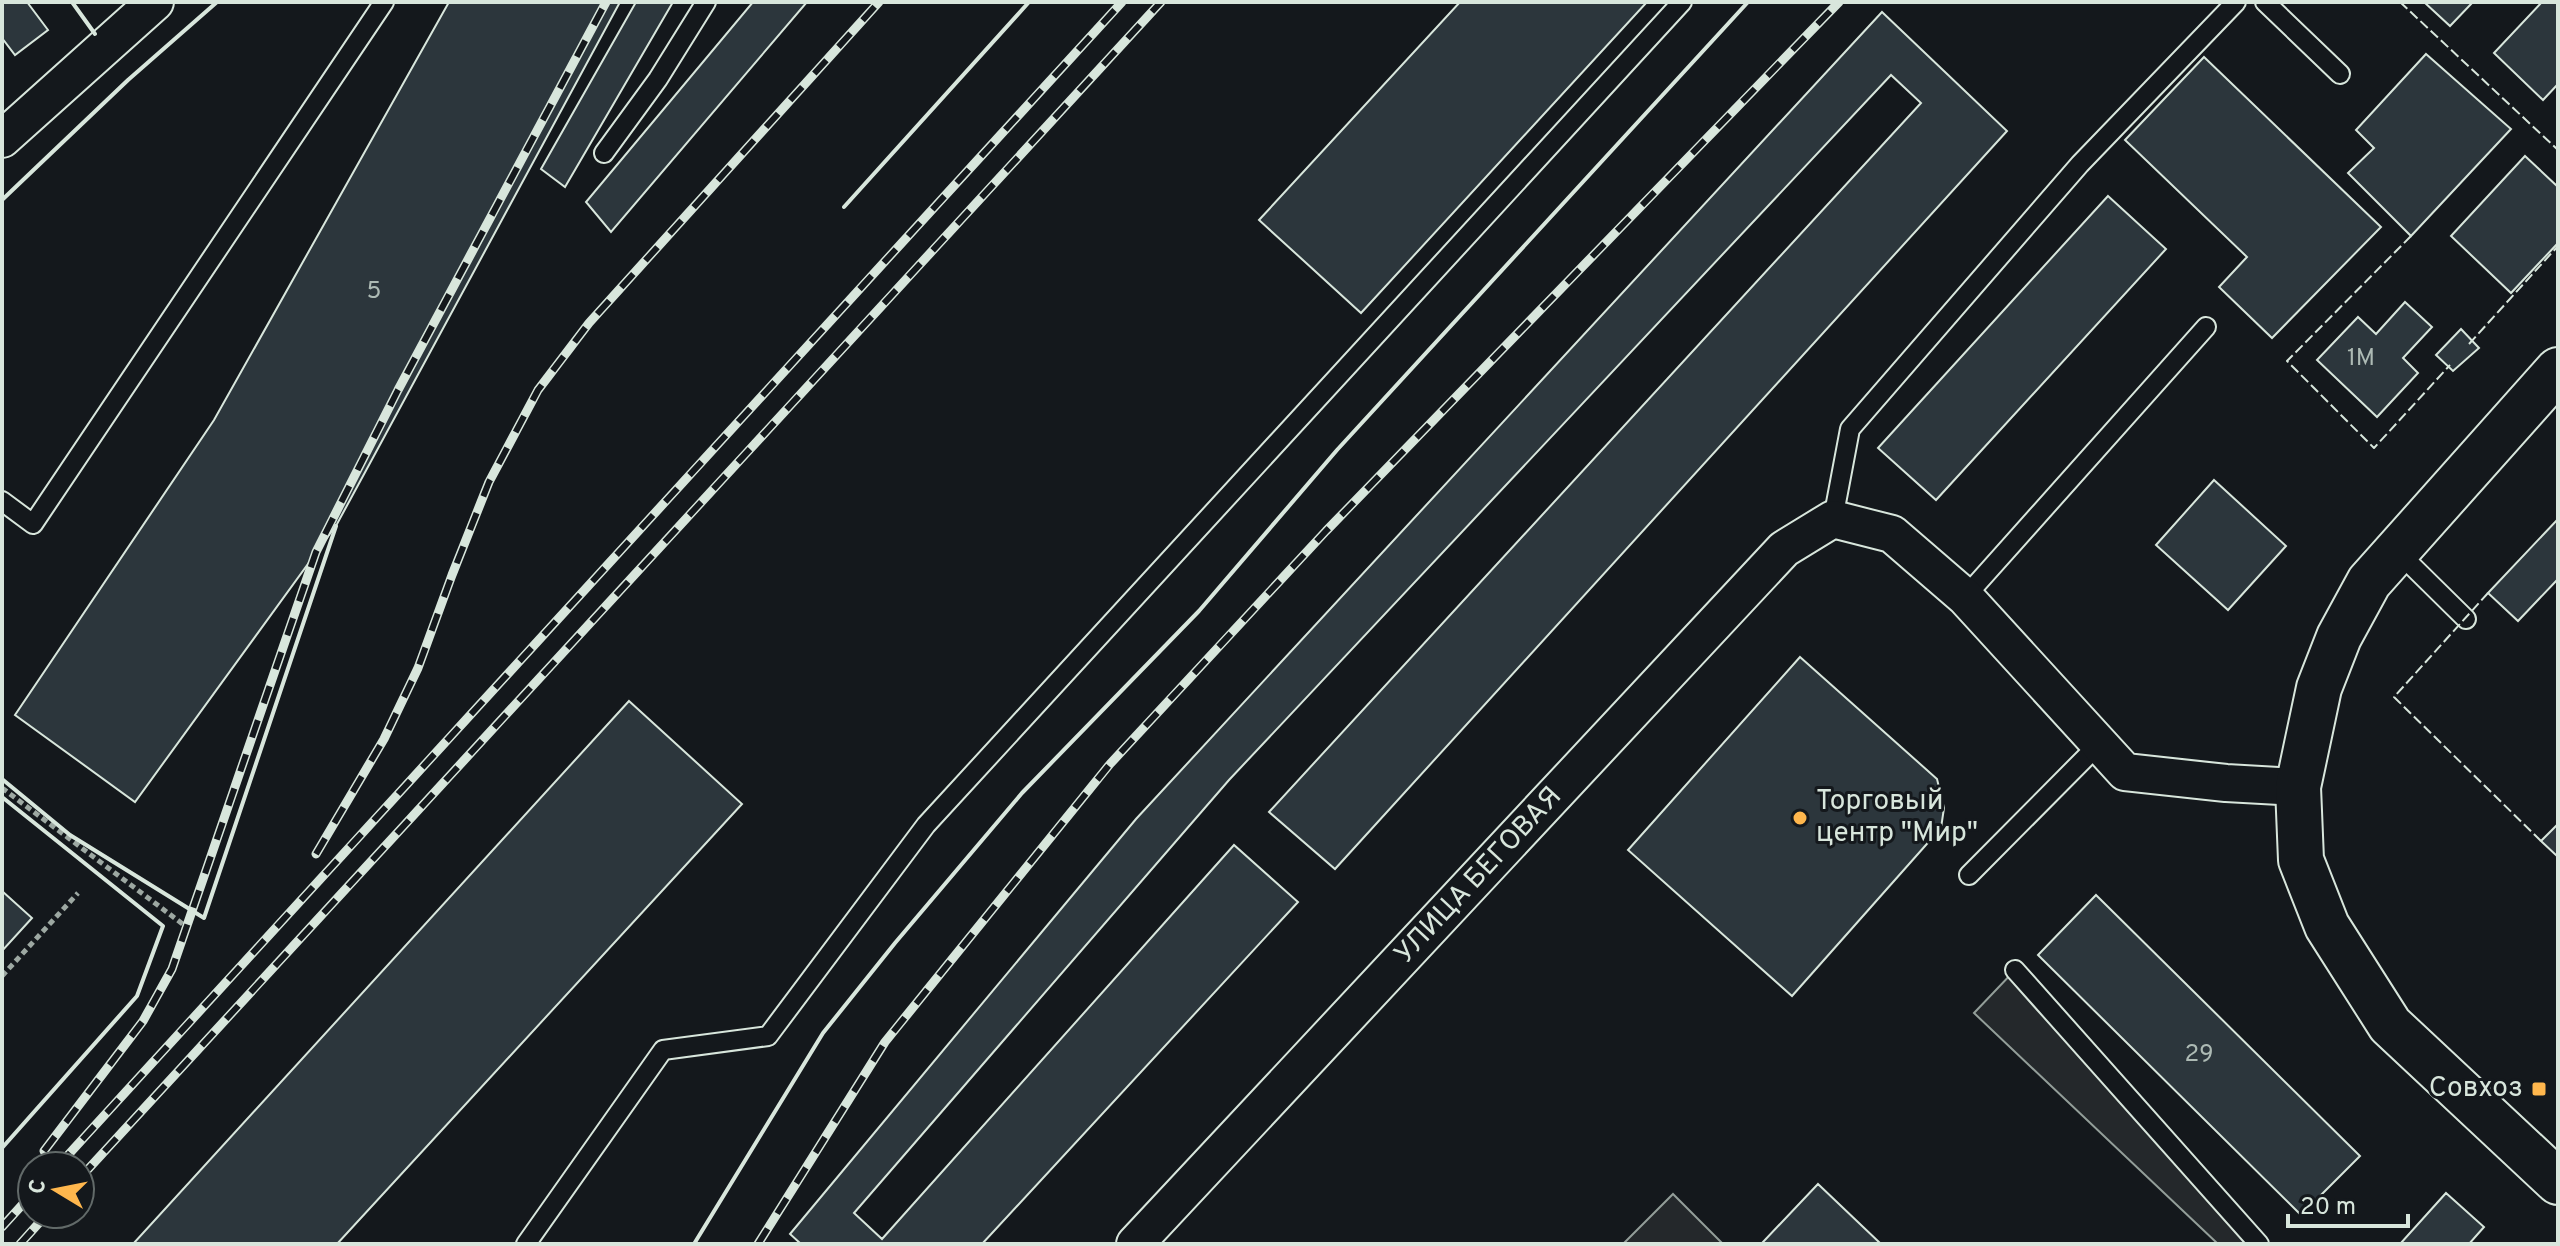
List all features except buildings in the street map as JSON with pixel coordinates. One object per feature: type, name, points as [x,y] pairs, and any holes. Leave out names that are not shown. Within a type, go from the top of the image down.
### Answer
[{"type":"main road","points":[[2558,370],[2369,582],[2339,637],[2319,688],[2298,787],[2301,860],[2327,926],[2390,1025],[2558,1182]]},
{"type":"street","points":[[2,139],[155,2]]},
{"type":"street","points":[[1833,519],[1892,534],[1965,597],[2125,772],[2298,787]]},
{"type":"street","name":"УЛИЦА БЕГОВАЯ","points":[[1135,1244],[1784,549],[1833,519]]},
{"type":"lane","points":[[2,501],[33,524],[384,2]]},
{"type":"lane","points":[[604,153],[658,79],[706,2]]},
{"type":"lane","points":[[526,1244],[663,1050],[768,1036],[926,825],[1682,2]]},
{"type":"lane","points":[[1833,519],[1850,429],[2080,164],[2236,2]]},
{"type":"lane","points":[[2265,2],[2340,74]]},
{"type":"lane","points":[[1965,597],[2206,327]]},
{"type":"lane","points":[[2397,551],[2466,619]]},
{"type":"lane","points":[[1969,875],[2099,744]]},
{"type":"lane","points":[[2015,970],[2259,1244]]},
{"type":"path","points":[[2,788],[188,928]]},
{"type":"path","points":[[2,976],[78,893]]},
{"type":"shaded area","points":[[2015,970],[2259,1244],[2218,1244],[1974,1013]]},
{"type":"shaded area","points":[[1673,1194],[1723,1244],[1623,1244]]},
{"type":"railway","points":[[45,1150],[143,1021],[172,969],[316,552],[398,390],[606,2]]},
{"type":"railway","points":[[316,854],[384,739],[418,668],[489,482],[538,390],[589,323],[879,2]]},
{"type":"railway","points":[[73,1150],[1122,2]]},
{"type":"railway","points":[[96,1161],[1161,2]]},
{"type":"railway","points":[[758,1244],[885,1042],[1110,764],[1326,531],[1839,2]]},
{"type":"railway","points":[[2,1227],[16,1212]]},
{"type":"railway","points":[[20,1244],[33,1230]]},
{"type":"fence","points":[[2400,2],[2558,150]]},
{"type":"fence","points":[[2411,236],[2287,361],[2374,448],[2450,365]]},
{"type":"fence","points":[[2469,344],[2558,246]]},
{"type":"fence","points":[[2488,593],[2394,697],[2541,841]]},
{"type":"wall","points":[[72,2],[95,34]]},
{"type":"wall","points":[[2,200],[128,80],[217,2]]},
{"type":"wall","points":[[844,207],[1029,2]]},
{"type":"wall","points":[[694,1244],[823,1033],[1022,793],[1199,611],[1337,450],[1748,2]]},
{"type":"wall","points":[[2,779],[70,835],[204,918],[336,526]]},
{"type":"wall","points":[[2,797],[163,926],[137,996],[2,1148]]},
{"type":"place","name":"Торговый центр \"Мир\"","points":[[1800,818]]},
{"type":"place","name":"Совхоз","points":[[2539,1089]]}]
